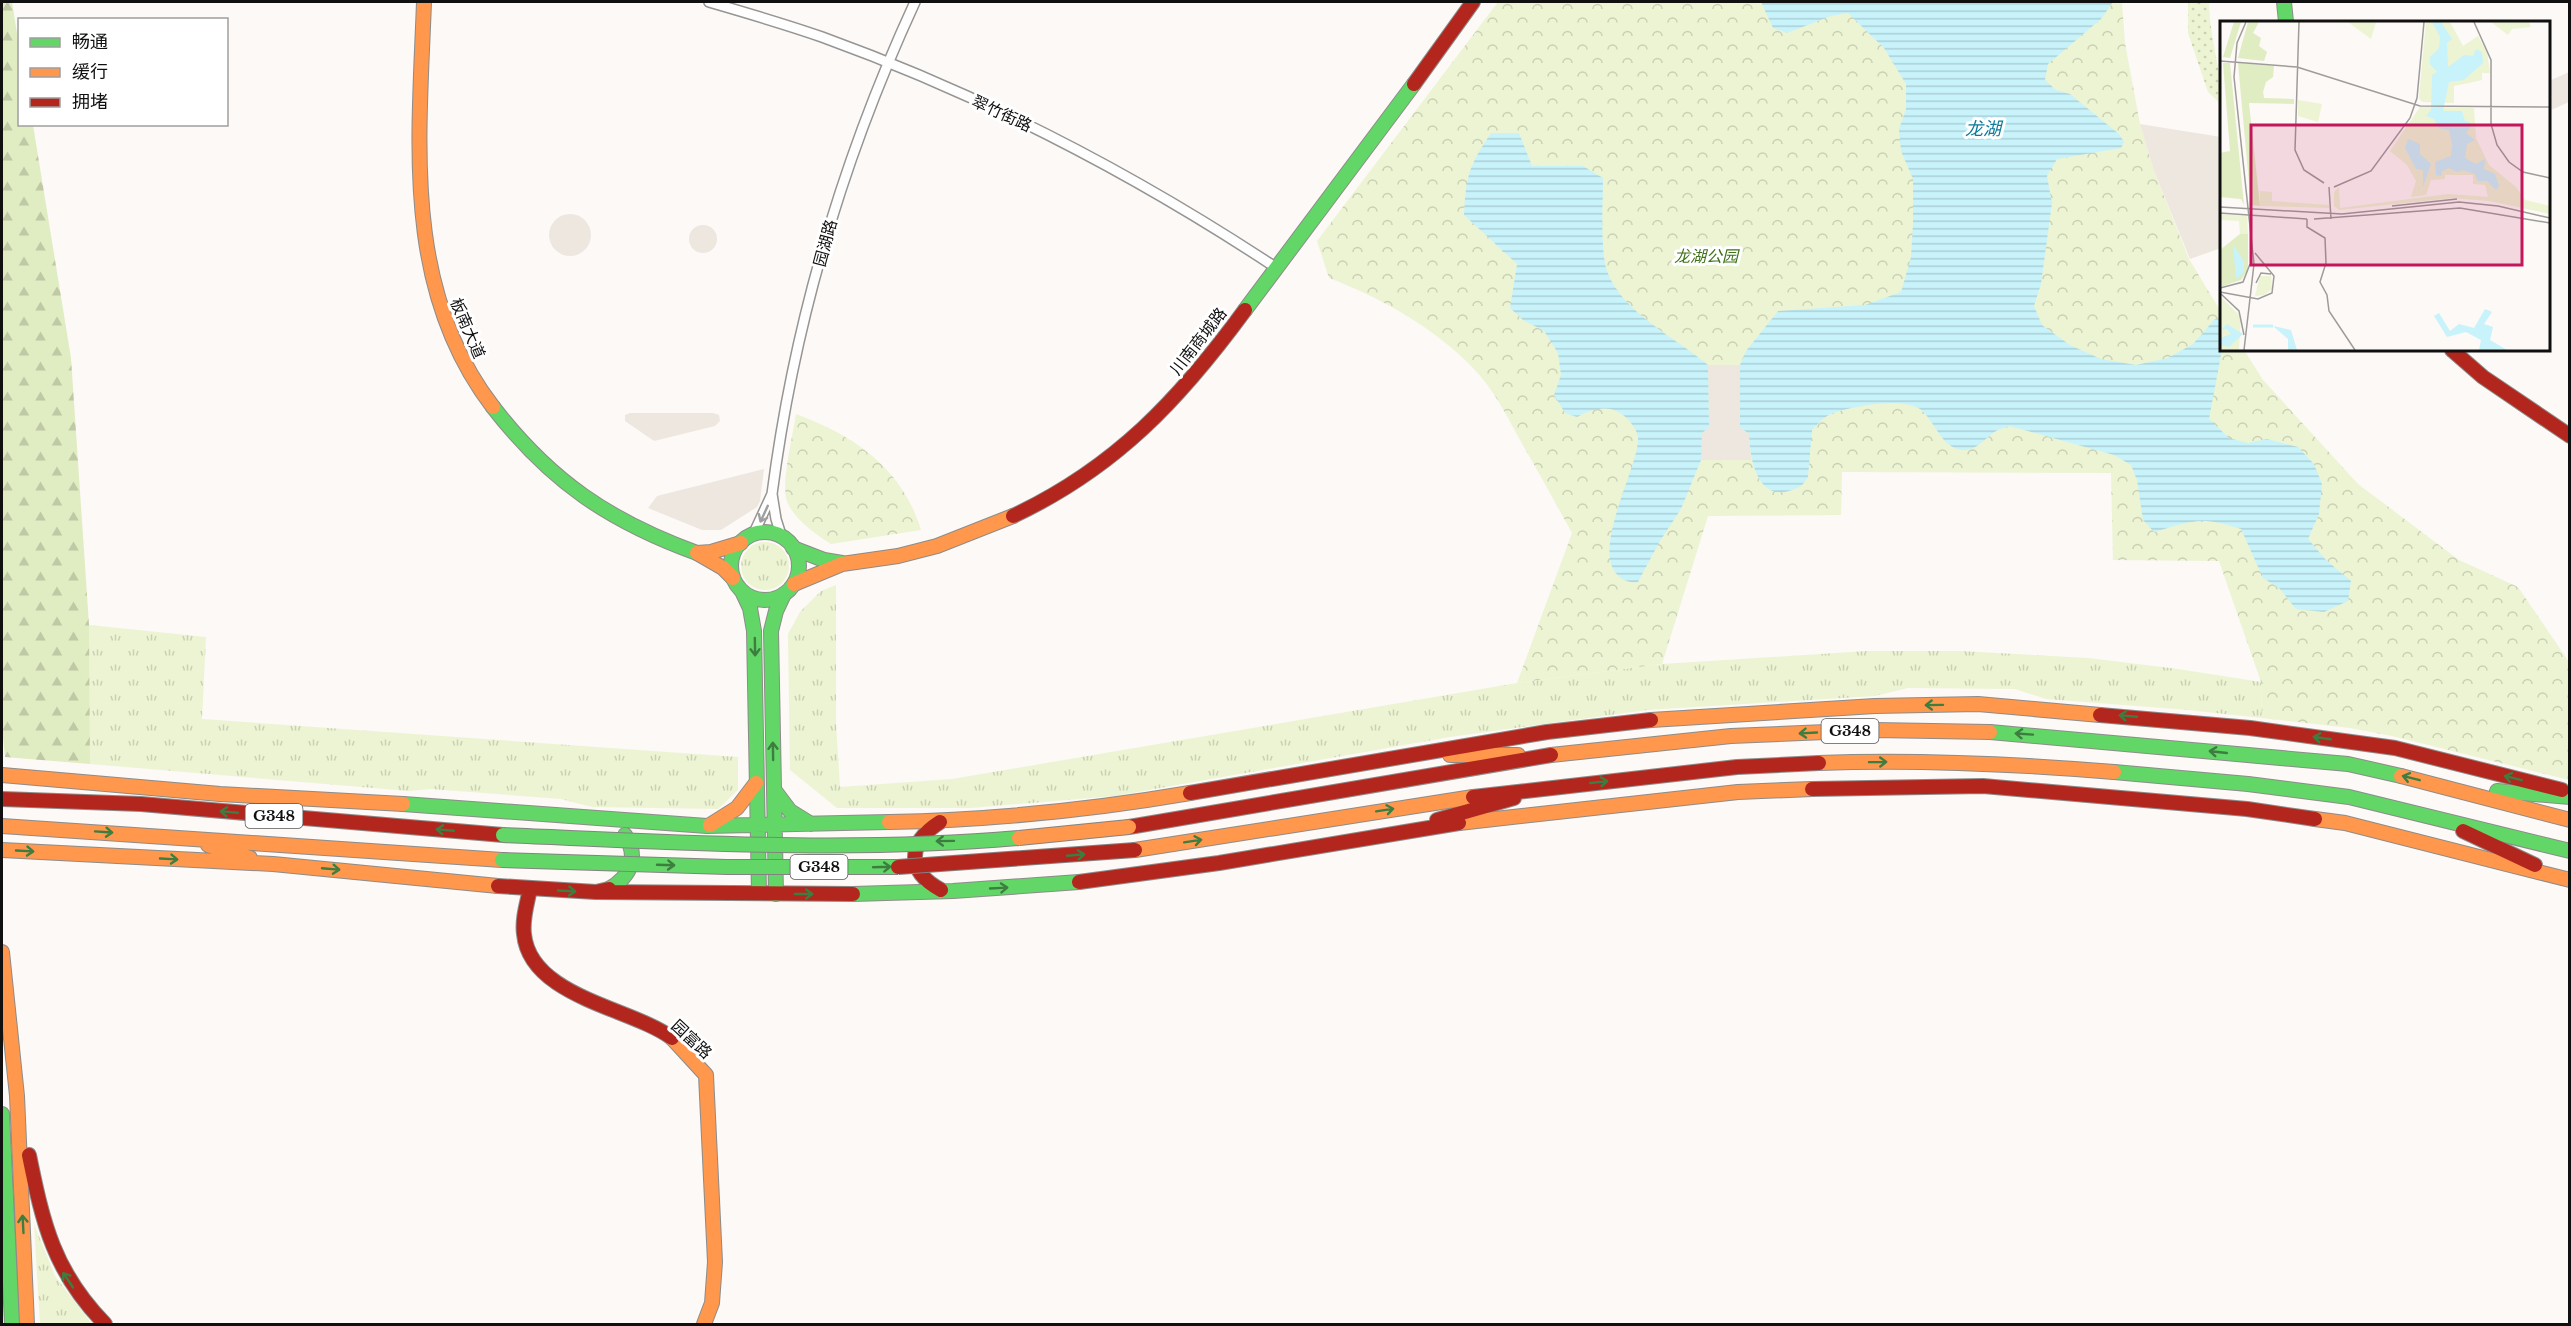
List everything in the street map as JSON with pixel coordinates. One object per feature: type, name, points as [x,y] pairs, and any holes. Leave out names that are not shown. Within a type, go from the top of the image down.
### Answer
[{"type":"main road","name":"板南大道","points":[[424,2],[420,193],[422,233],[429,270],[443,315],[471,376],[509,430],[537,459],[569,486],[616,518],[655,538],[697,553],[723,568],[734,578]]},
{"type":"main road","name":"川南商城路","points":[[844,564],[908,554],[990,526],[1029,508],[1103,462],[1140,433],[1170,402],[1231,327],[1473,2]]},
{"type":"main road","points":[[2284,2],[2286,21]]},
{"type":"main road","points":[[2453,351],[2483,377],[2570,436]]},
{"type":"main road","points":[[697,553],[711,552],[741,543],[753,535],[768,533],[782,538],[793,548],[824,560],[844,564]]},
{"type":"main road","points":[[741,543],[732,563],[734,578],[750,608],[754,631],[759,893]]},
{"type":"main road","points":[[793,548],[799,562],[794,584]]},
{"type":"main road","points":[[776,894],[771,631],[776,611],[784,594],[794,584],[822,570],[844,564]]},
{"type":"main road","points":[[742,591],[762,600],[784,594]]},
{"type":"main road","points":[[953,891],[931,886],[916,868],[914,857],[921,835],[939,822],[1120,806],[1546,732],[1728,712],[1978,704],[2250,728],[2395,748],[2570,792]]},
{"type":"main road","name":"G348","points":[[2,799],[141,804],[503,835],[703,843],[993,840],[1129,827],[1553,755],[1731,736],[1875,730],[1977,731],[2121,742],[2348,764],[2570,819]]},
{"type":"main road","points":[[1410,754],[1553,755]]},
{"type":"main road","name":"G348","points":[[2,826],[502,860],[703,867],[864,868],[996,862],[1135,850],[1447,800],[1737,767],[1875,761],[1983,762],[2248,784],[2349,797],[2570,851]]},
{"type":"main road","points":[[2,775],[220,794],[435,806],[708,826],[951,821]]},
{"type":"main road","points":[[708,826],[738,810],[757,781]]},
{"type":"main road","points":[[1386,834],[1558,786]]},
{"type":"main road","points":[[2,850],[273,864],[530,889],[776,894],[953,891],[1055,885],[1219,863],[1386,834],[1513,816],[1738,792],[1876,786],[1983,786],[2247,810],[2345,823],[2568,880]]},
{"type":"main road","points":[[2446,787],[2570,797]]},
{"type":"main road","points":[[774,788],[785,808],[795,816],[813,824]]},
{"type":"main road","points":[[141,804],[220,794]]},
{"type":"main road","points":[[603,820],[623,832],[630,842],[633,853],[632,865],[627,875],[619,884],[603,890]]},
{"type":"main road","points":[[2442,821],[2568,880]]},
{"type":"main road","points":[[179,837],[273,864]]},
{"type":"main road","name":"园富路","points":[[530,889],[524,918],[524,942],[535,963],[561,984],[592,1003],[633,1017],[669,1035],[706,1075],[715,1263],[712,1303],[704,1324]]},
{"type":"main road","points":[[2,952],[17,1096],[27,1324]]},
{"type":"main road","points":[[17,1096],[42,1220],[62,1271],[86,1307],[105,1324]]},
{"type":"main road","points":[[2,1114],[12,1324]]},
{"type":"main road","points":[[2,1190],[4,1139]]},
{"type":"street","name":"翠竹街路","points":[[709,2],[820,36],[990,106],[1125,174],[1204,220],[1275,267]]},
{"type":"street","name":"园湖路","points":[[772,494],[780,432],[794,362],[830,221],[887,62],[915,2]]},
{"type":"street","points":[[753,535],[772,494]]},
{"type":"street","points":[[772,494],[782,538]]},
{"type":"green space","points":[[2,2],[12,2],[18,40],[18,126],[33,126],[71,358],[89,625],[90,764],[5,757],[2,726]]},
{"type":"green space","name":"龙湖公园","points":[[1498,2],[2122,2],[2125,43],[2140,124],[2154,171],[2189,259],[2220,310],[2220,351],[2245,351],[2263,380],[2358,484],[2459,560],[2518,587],[2569,662],[2569,780],[2392,736],[2350,728],[2262,718],[2261,682],[2219,561],[2113,560],[2111,473],[1842,472],[1841,515],[1708,516],[1662,664],[1517,683],[1572,533],[1493,392],[1482,378],[1449,346],[1412,319],[1371,296],[1329,278],[1317,241]]},
{"type":"green space","points":[[2188,2],[2209,2],[2220,78],[2220,103],[2208,92],[2188,33]]},
{"type":"green space","points":[[796,414],[838,433],[873,457],[902,489],[913,508],[921,530],[831,544],[804,524],[789,505],[785,490]]},
{"type":"green space","points":[[765,542],[782,549],[789,566],[782,583],[765,590],[748,583],[741,566],[748,549]]},
{"type":"green space","points":[[836,585],[836,723],[840,787],[952,779],[1517,683],[1662,664],[1867,651],[1960,651],[2088,658],[2261,682],[2262,718],[2046,699],[2015,689],[1908,688],[1875,696],[1647,710],[1450,737],[1115,796],[971,808],[837,808],[790,770],[788,634],[800,612],[821,591]]},
{"type":"green space","points":[[89,625],[206,637],[202,719],[738,757],[738,790],[718,809],[592,807],[561,799],[431,789],[409,791],[90,764]]},
{"type":"green space","points":[[34,1224],[55,1276],[92,1324],[40,1324]]},
{"type":"shaded area","points":[[2569,72],[2569,102],[2550,111],[2552,97],[2550,81]]},
{"type":"shaded area","points":[[2140,124],[2220,137],[2220,248],[2190,259],[2154,171]]},
{"type":"shaded area","points":[[570,214],[585,220],[591,235],[585,250],[570,256],[555,250],[549,235],[555,220]]},
{"type":"shaded area","points":[[703,225],[713,229],[717,239],[713,249],[703,253],[693,249],[689,239],[693,229]]},
{"type":"shaded area","points":[[1708,365],[1740,365],[1740,427],[1749,434],[1751,460],[1701,460],[1702,433],[1709,427]]},
{"type":"shaded area","points":[[630,413],[713,413],[719,415],[720,421],[715,426],[654,441],[625,421],[625,415]]},
{"type":"shaded area","points":[[764,469],[760,501],[757,507],[721,530],[702,530],[648,508],[657,496]]},
{"type":"water","name":"龙湖","points":[[1761,2],[2113,2],[2101,19],[2048,64],[2045,80],[2056,90],[2070,94],[2119,134],[2124,142],[2121,148],[2057,159],[2047,176],[2052,203],[2041,284],[2034,306],[2042,325],[2070,345],[2101,359],[2136,365],[2168,358],[2193,344],[2215,319],[2220,318],[2220,351],[2222,351],[2209,419],[2229,438],[2248,443],[2267,439],[2298,447],[2314,464],[2322,484],[2319,514],[2308,539],[2326,560],[2351,581],[2348,601],[2324,612],[2296,609],[2279,588],[2263,578],[2241,529],[2216,522],[2198,521],[2154,532],[2143,520],[2137,480],[2131,465],[2114,455],[2010,426],[1995,432],[1974,448],[1958,449],[1945,441],[1926,414],[1912,405],[1875,404],[1829,415],[1812,430],[1808,477],[1802,485],[1789,491],[1778,492],[1762,483],[1753,465],[1749,434],[1740,427],[1740,365],[1746,351],[1778,311],[1865,305],[1901,292],[1911,257],[1913,223],[1913,179],[1901,151],[1899,129],[1906,109],[1906,84],[1884,48],[1848,13],[1831,16],[1787,33],[1773,28]]},
{"type":"water","points":[[1491,133],[1519,133],[1532,166],[1583,166],[1603,178],[1603,251],[1607,271],[1614,286],[1637,312],[1708,365],[1709,427],[1702,433],[1701,460],[1681,509],[1660,541],[1638,582],[1629,582],[1621,578],[1612,567],[1609,551],[1617,511],[1636,452],[1638,438],[1636,431],[1623,415],[1615,410],[1604,408],[1593,410],[1577,417],[1565,413],[1554,395],[1561,375],[1558,353],[1544,331],[1523,320],[1510,308],[1517,264],[1464,215],[1470,171]]},
{"type":"traffic: fast","points":[[2284,2],[2286,21]]},
{"type":"traffic: fast","points":[[1245,310],[1414,84]]},
{"type":"traffic: fast","points":[[493,407],[537,457],[583,496],[636,527],[697,553]]},
{"type":"traffic: fast","points":[[765,532],[778,535],[789,542],[796,553],[799,566],[796,579],[789,590],[778,597],[765,600],[752,597],[741,590],[734,579],[731,566],[734,553],[741,542],[752,535],[765,532]]},
{"type":"traffic: fast","points":[[793,548],[824,560],[842,563]]},
{"type":"traffic: fast","points":[[742,591],[750,608],[754,631],[759,893]]},
{"type":"traffic: fast","points":[[776,894],[771,631],[776,611],[784,594]]},
{"type":"traffic: fast","points":[[1990,732],[2348,764],[2401,776]]},
{"type":"traffic: fast","points":[[2114,772],[2248,784],[2349,797],[2570,851]]},
{"type":"traffic: fast","points":[[775,791],[790,811],[811,824]]},
{"type":"traffic: fast","points":[[2497,791],[2570,797]]},
{"type":"traffic: fast","points":[[403,804],[707,826],[889,822]]},
{"type":"traffic: fast","points":[[503,835],[761,845],[890,845],[1019,838]]},
{"type":"traffic: fast","points":[[609,889],[623,878],[630,865],[632,851],[625,835]]},
{"type":"traffic: fast","points":[[502,860],[727,867],[898,867]]},
{"type":"traffic: fast","points":[[853,894],[953,891],[1079,882]]},
{"type":"traffic: fast","points":[[2,1114],[12,1324]]},
{"type":"traffic: slow","points":[[424,2],[420,160],[422,212],[430,264],[443,313],[464,361],[493,407]]},
{"type":"traffic: slow","points":[[794,584],[842,564],[898,556],[937,546],[1013,516]]},
{"type":"traffic: slow","points":[[733,578],[723,568],[697,553],[711,552],[741,543]]},
{"type":"traffic: slow","points":[[1651,720],[1875,706],[1978,704],[2100,715]]},
{"type":"traffic: slow","points":[[1551,755],[1731,736],[1875,730],[1990,732]]},
{"type":"traffic: slow","points":[[1450,755],[1518,755]]},
{"type":"traffic: slow","points":[[1819,763],[1967,763],[2114,772]]},
{"type":"traffic: slow","points":[[2,775],[220,794],[403,804]]},
{"type":"traffic: slow","points":[[2401,776],[2570,820]]},
{"type":"traffic: slow","points":[[710,825],[737,808],[756,783]]},
{"type":"traffic: slow","points":[[1459,823],[1738,792],[1812,789]]},
{"type":"traffic: slow","points":[[889,822],[1040,813],[1190,793]]},
{"type":"traffic: slow","points":[[1135,850],[1473,797]]},
{"type":"traffic: slow","points":[[2315,819],[2345,823],[2570,880]]},
{"type":"traffic: slow","points":[[2,826],[502,860]]},
{"type":"traffic: slow","points":[[1019,838],[1129,827]]},
{"type":"traffic: slow","points":[[208,845],[250,858]]},
{"type":"traffic: slow","points":[[2,850],[273,864],[498,886]]},
{"type":"traffic: slow","points":[[2,952],[17,1096],[27,1324]]},
{"type":"traffic: slow","points":[[672,1038],[706,1075],[715,1262],[712,1303],[704,1324]]},
{"type":"traffic: jam","points":[[1414,84],[1473,2]]},
{"type":"traffic: jam","points":[[1013,516],[1050,497],[1083,476],[1142,429],[1195,373],[1245,310]]},
{"type":"traffic: jam","points":[[2453,351],[2483,377],[2570,436]]},
{"type":"traffic: jam","points":[[2100,715],[2250,728],[2395,748],[2562,790]]},
{"type":"traffic: jam","points":[[1190,793],[1547,732],[1651,720]]},
{"type":"traffic: jam","points":[[1129,827],[1551,755]]},
{"type":"traffic: jam","points":[[1473,797],[1737,767],[1819,763]]},
{"type":"traffic: jam","points":[[1812,789],[1983,786],[2247,809],[2315,819]]},
{"type":"traffic: jam","points":[[1437,820],[1514,798]]},
{"type":"traffic: jam","points":[[2,799],[141,804],[503,835]]},
{"type":"traffic: jam","points":[[940,822],[921,839],[915,857],[921,874],[941,890]]},
{"type":"traffic: jam","points":[[1079,882],[1219,863],[1459,823]]},
{"type":"traffic: jam","points":[[2463,831],[2535,865]]},
{"type":"traffic: jam","points":[[898,867],[1135,850]]},
{"type":"traffic: jam","points":[[498,886],[596,892],[853,894]]},
{"type":"traffic: jam","points":[[530,889],[524,917],[524,934],[530,955],[544,973],[563,987],[672,1038]]},
{"type":"traffic: jam","points":[[596,892],[609,889]]},
{"type":"traffic: jam","points":[[29,1155],[53,1246],[74,1285],[105,1324]]}]
